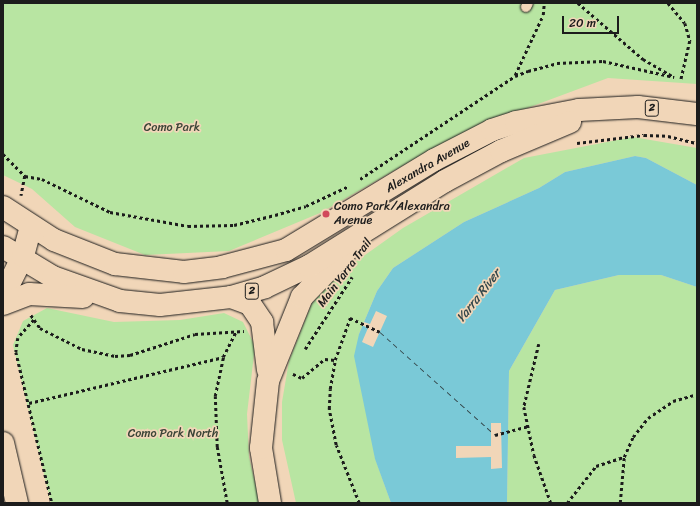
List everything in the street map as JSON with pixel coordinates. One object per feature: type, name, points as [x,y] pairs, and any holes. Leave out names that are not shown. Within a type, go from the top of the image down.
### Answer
[{"type":"main road","name":"Alexandra Avenue","points":[[11,204],[31,227],[70,248],[115,264],[184,272],[222,267],[286,250],[434,160],[492,130],[555,113],[638,107],[697,114]]},
{"type":"main road","name":"Alexandra Avenue","points":[[8,252],[69,284],[120,301],[160,305],[232,297],[288,277],[370,228],[444,181],[501,151],[540,133],[607,109]]},
{"type":"main road","points":[[3,296],[8,252],[31,227]]},
{"type":"main road","name":"Alexandra Avenue","points":[[270,503],[261,448],[278,380],[302,297],[370,228]]},
{"type":"main road","name":"2","points":[[3,304],[20,295],[38,293],[120,301]]},
{"type":"main road","name":"Alexandra Avenue","points":[[232,297],[250,304],[262,322],[278,380]]},
{"type":"main road","points":[[3,443],[17,503]]},
{"type":"path","points":[[515,76],[543,15],[544,3]]},
{"type":"path","points":[[3,154],[25,176],[42,179],[110,212],[138,218],[188,226],[234,224],[306,206],[348,186],[515,76],[557,64],[603,61],[674,77],[643,59],[578,3]]},
{"type":"path","points":[[668,3],[685,24],[690,41],[681,79]]},
{"type":"path","points":[[572,144],[644,135],[668,136],[697,143]]},
{"type":"path","points":[[11,204],[25,176]]},
{"type":"path","name":"Main Yarra Trail","points":[[303,353],[355,272]]},
{"type":"path","points":[[28,307],[34,320],[49,333],[82,349],[115,356],[130,355],[178,337],[236,330],[250,332]]},
{"type":"path","points":[[358,503],[336,445],[329,409],[334,360],[350,318],[380,332]]},
{"type":"path","points":[[34,320],[18,338],[16,352],[52,503]]},
{"type":"path","points":[[227,503],[216,447],[215,396],[223,357],[236,330]]},
{"type":"path","points":[[539,344],[524,407],[528,426],[551,503]]},
{"type":"path","points":[[28,403],[223,357]]},
{"type":"path","points":[[291,373],[302,378],[325,359],[334,360]]},
{"type":"path","points":[[278,380],[291,373],[293,368]]},
{"type":"path","points":[[620,503],[624,457],[633,437],[648,418],[673,401],[697,394]]},
{"type":"path","points":[[495,435],[528,426]]},
{"type":"path","points":[[567,503],[596,466],[624,457]]},
{"type":"green space","name":"Como Park","points":[[3,3],[697,3],[697,84],[608,78],[498,119],[418,157],[320,213],[229,251],[145,255],[75,227],[32,189],[3,175]]},
{"type":"green space","points":[[633,137],[697,148],[697,185],[646,158],[635,156],[565,172],[539,188],[464,222],[393,268],[377,291],[359,334],[375,458],[391,503],[296,503],[282,440],[282,402],[289,361],[312,303],[344,270],[403,228],[524,158]]},
{"type":"green space","points":[[619,275],[661,275],[697,287],[697,503],[507,503],[509,371],[555,290]]},
{"type":"green space","name":"Como Park North","points":[[47,308],[114,322],[180,320],[224,313],[243,322],[255,346],[247,414],[249,457],[260,503],[51,503],[13,345],[23,321]]},
{"type":"water","name":"Yarra River","points":[[635,156],[646,158],[697,185],[697,287],[661,275],[619,275],[555,290],[509,371],[507,503],[391,503],[375,459],[354,356],[359,334],[377,291],[393,268],[464,222],[539,188],[565,172]]},
{"type":"pier","points":[[376,311],[387,316],[373,347],[362,342],[368,328],[362,325],[364,322],[370,324]]},
{"type":"pier","points":[[491,423],[501,423],[502,468],[491,469],[491,457],[456,458],[456,446],[491,446]]},
{"type":"ferry route","points":[[380,332],[495,435]]},
{"type":"place","name":"Como Park/Alexandra Avenue","points":[[326,214]]}]
